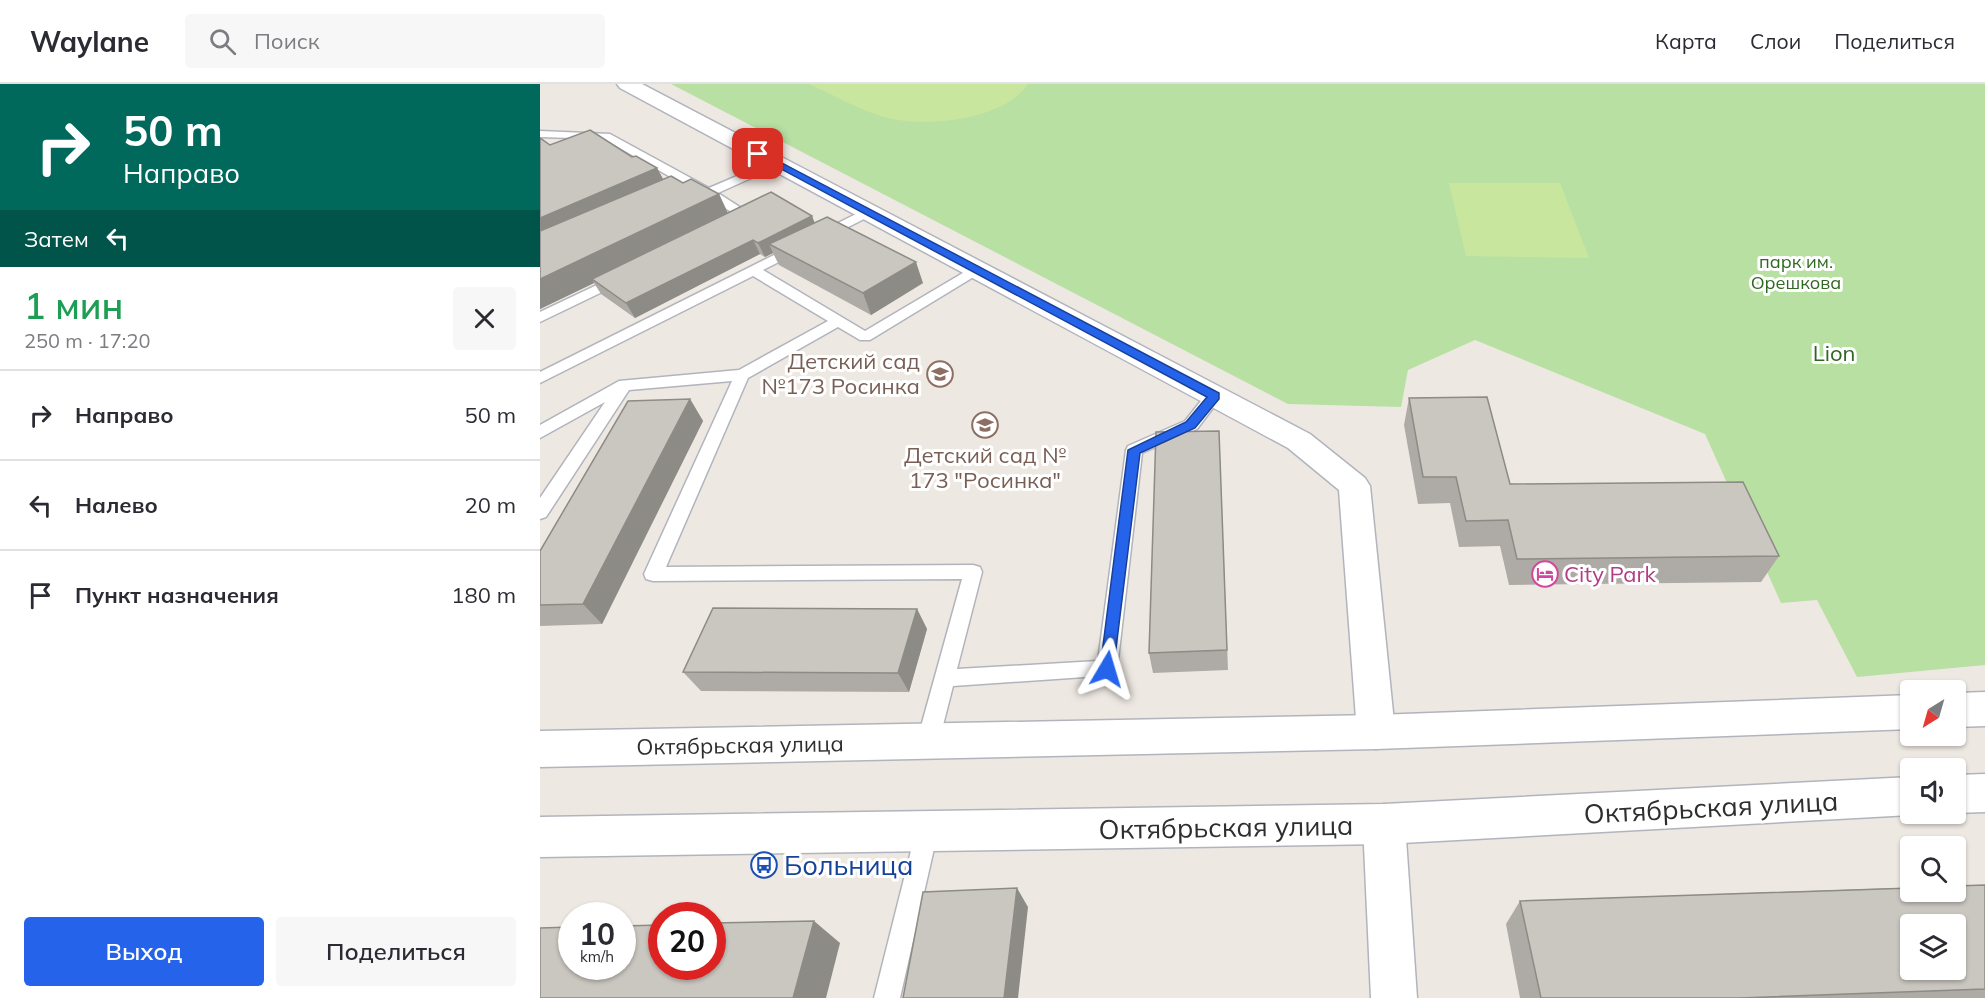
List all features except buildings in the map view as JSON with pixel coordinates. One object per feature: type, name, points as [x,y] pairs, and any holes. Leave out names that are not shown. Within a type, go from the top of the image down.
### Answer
[{"type":"street","points":[[627,84],[1299,441],[1354,486],[1376,732]]},
{"type":"street","points":[[1966,710],[1985,709]]},
{"type":"street","name":"Октябрьская улица","points":[[540,749],[1376,732],[1900,712]]},
{"type":"street","points":[[1966,794],[1985,793]]},
{"type":"street","name":"Октябрьская улица","points":[[540,837],[1384,824],[1900,797]]},
{"type":"street","points":[[1384,824],[1394,998]]},
{"type":"lane","points":[[540,134],[606,136],[689,188],[708,194],[746,215],[726,225]]},
{"type":"lane","points":[[708,194],[776,164]]},
{"type":"lane","points":[[540,378],[868,212]]},
{"type":"lane","points":[[753,270],[865,337],[978,270]]},
{"type":"lane","points":[[540,318],[633,272]]},
{"type":"lane","points":[[540,432],[624,385],[742,375],[839,321]]},
{"type":"lane","points":[[742,375],[653,574],[973,572],[928,741]]},
{"type":"lane","points":[[540,512],[624,385]]},
{"type":"lane","points":[[945,678],[1107,669],[1134,450],[1191,425],[1214,396]]},
{"type":"lane","points":[[887,998],[927,831]]},
{"type":"green space","name":"парк им. Орешкова","points":[[671,84],[1985,84],[1985,665],[1857,677],[1817,600],[1781,603],[1705,434],[1475,340],[1408,370],[1401,407],[1288,404]]},
{"type":"green space","points":[[809,84],[1028,84],[1016,97],[981,114],[960,119],[917,122],[897,120],[872,113]]},
{"type":"green space","points":[[1449,183],[1560,183],[1589,258],[1466,256]]},
{"type":"place","name":"Детский сад №173 Росинка","points":[[940,374]]},
{"type":"place","name":"Детский сад № 173 \"Росинка\"","points":[[985,425]]},
{"type":"place","name":"City Park","points":[[1545,574]]},
{"type":"place","name":"Больница","points":[[764,865]]},
{"type":"route","points":[[758,154],[1214,396],[1191,425],[1134,450],[1107,669]]},
{"type":"park label","name":"Lion","points":[[1834,353]]}]
